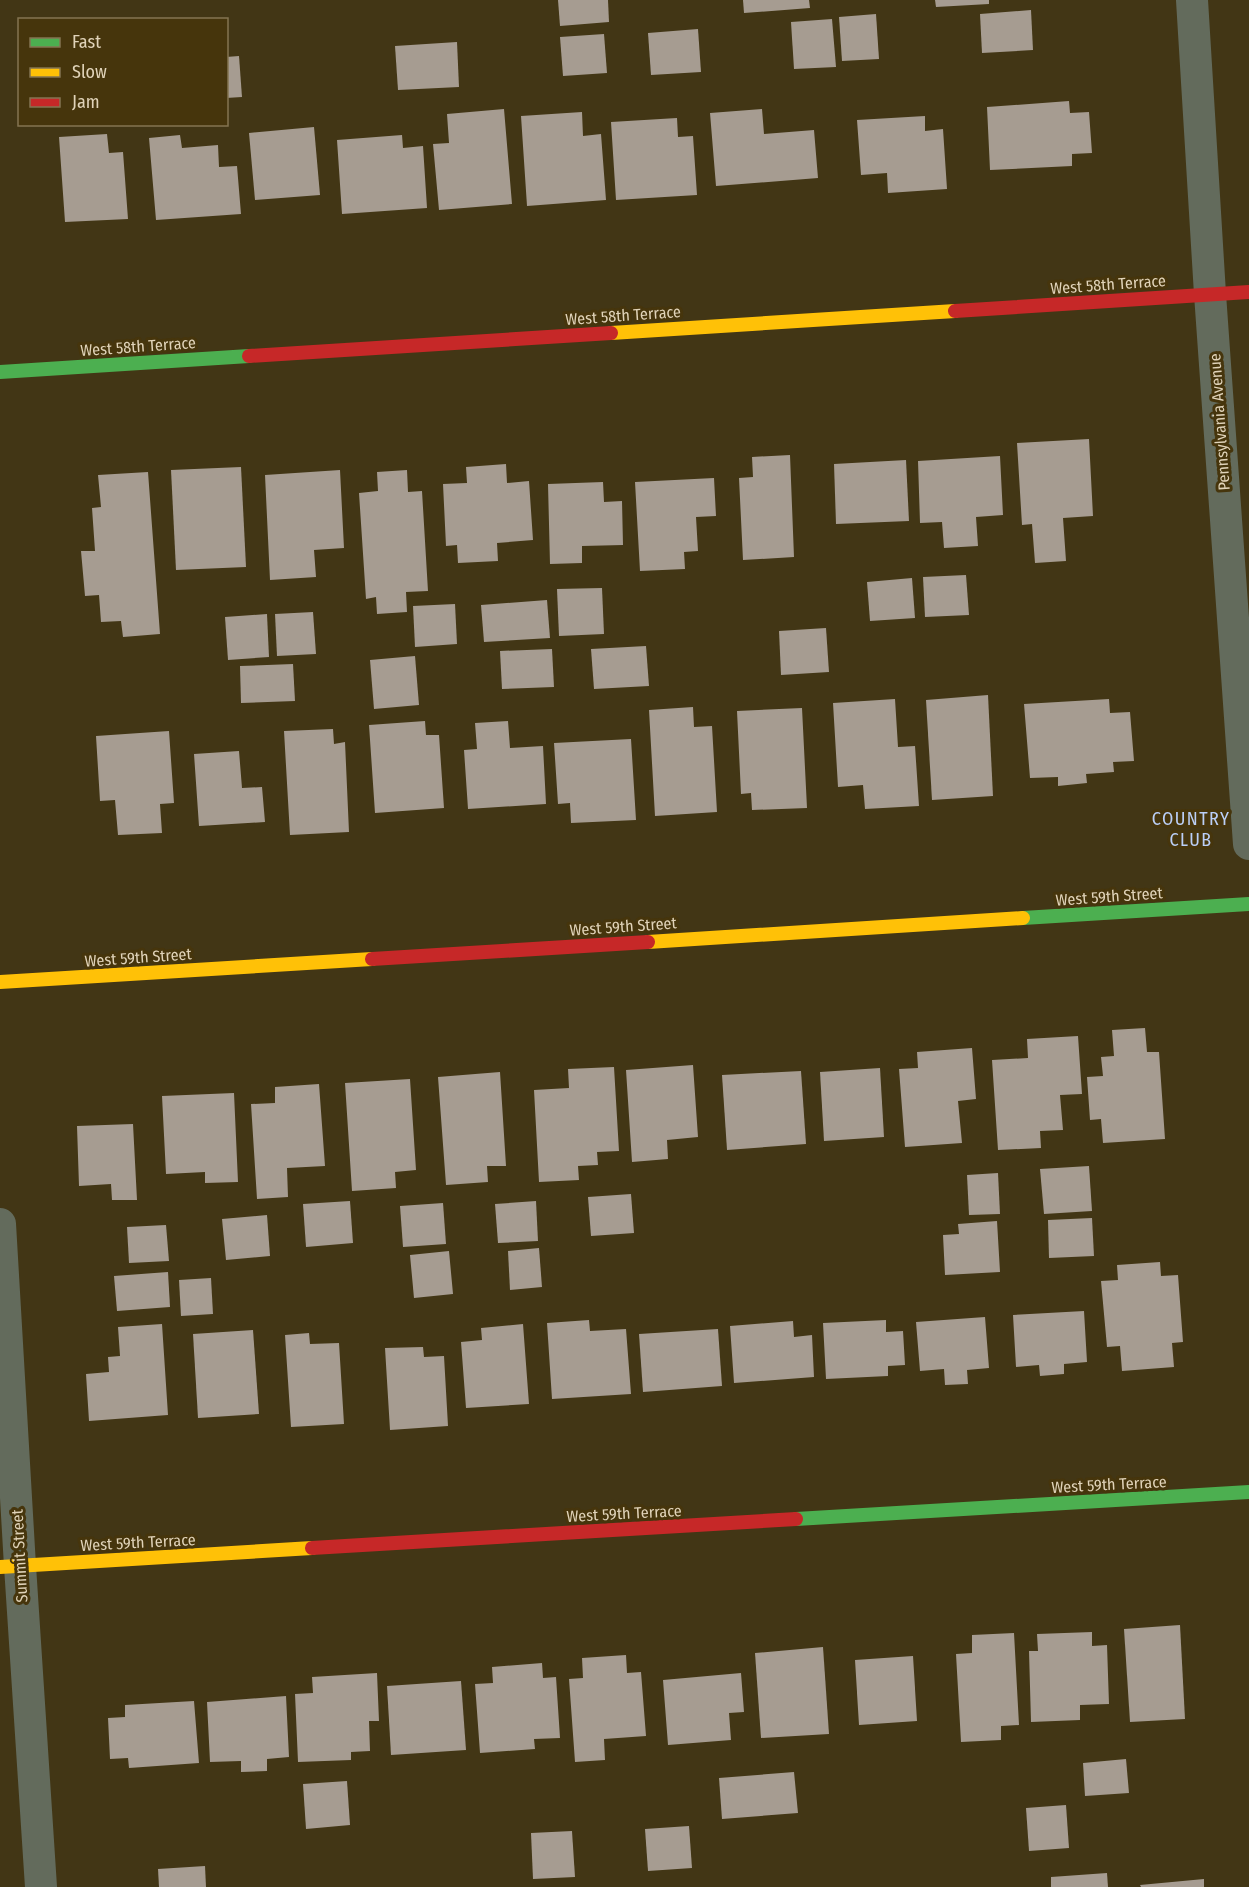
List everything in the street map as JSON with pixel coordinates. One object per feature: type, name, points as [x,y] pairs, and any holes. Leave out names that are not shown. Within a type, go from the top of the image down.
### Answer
[{"type":"street","name":"Pennsylvania Avenue","points":[[1192,0],[1210,294],[1249,844]]},
{"type":"street","name":"West 58th Terrace","points":[[0,372],[1249,292]]},
{"type":"street","name":"West 59th Street","points":[[0,982],[1249,904]]},
{"type":"street","name":"Summit Street","points":[[0,1224],[10,1566],[41,1887]]},
{"type":"street","name":"West 59th Terrace","points":[[10,1566],[1249,1492]]},
{"type":"building","points":[[558,0],[608,0],[609,22],[560,26]]},
{"type":"building","points":[[743,0],[809,0],[810,8],[744,13]]},
{"type":"building","points":[[935,0],[989,0],[989,4],[936,7]]},
{"type":"building","points":[[1031,10],[1033,50],[982,53],[980,14]]},
{"type":"building","points":[[876,14],[879,59],[842,61],[839,17]]},
{"type":"building","points":[[832,19],[836,67],[794,69],[791,22]]},
{"type":"building","points":[[698,29],[701,72],[651,75],[648,33]]},
{"type":"building","points":[[604,34],[607,73],[563,76],[560,37]]},
{"type":"building","points":[[457,42],[459,87],[398,90],[395,46]]},
{"type":"building","points":[[239,56],[242,97],[228,98],[228,57]]},
{"type":"building","points":[[1069,101],[1070,113],[1089,112],[1092,153],[1072,154],[1072,166],[990,170],[987,107]]},
{"type":"building","points":[[504,109],[512,204],[439,210],[433,144],[449,143],[447,114]]},
{"type":"building","points":[[762,109],[764,134],[814,130],[818,178],[716,186],[710,113]]},
{"type":"building","points":[[582,112],[583,136],[601,134],[606,200],[527,206],[521,116]]},
{"type":"building","points":[[925,116],[925,131],[943,129],[947,189],[888,193],[887,173],[861,175],[857,120]]},
{"type":"building","points":[[677,118],[678,137],[693,136],[697,195],[616,200],[611,122]]},
{"type":"building","points":[[314,127],[320,195],[255,200],[249,133]]},
{"type":"building","points":[[107,134],[109,153],[123,152],[128,219],[65,222],[59,137]]},
{"type":"building","points":[[180,135],[182,148],[218,145],[219,167],[237,166],[241,214],[156,220],[149,138]]},
{"type":"building","points":[[402,135],[403,148],[423,146],[427,208],[342,214],[337,140]]},
{"type":"building","points":[[1089,439],[1093,516],[1063,518],[1066,561],[1035,563],[1032,524],[1022,525],[1017,443]]},
{"type":"building","points":[[790,455],[794,557],[743,560],[739,478],[753,477],[752,457]]},
{"type":"building","points":[[1000,456],[1003,515],[976,517],[978,546],[944,548],[942,522],[920,523],[918,461]]},
{"type":"building","points":[[906,460],[909,521],[836,524],[834,464]]},
{"type":"building","points":[[506,464],[507,483],[529,481],[533,540],[497,543],[498,561],[458,563],[457,545],[446,546],[443,484],[467,483],[466,467]]},
{"type":"building","points":[[241,467],[246,567],[176,570],[171,470]]},
{"type":"building","points":[[340,470],[344,548],[314,550],[316,577],[270,580],[265,475]]},
{"type":"building","points":[[407,470],[408,492],[422,491],[428,591],[406,592],[407,612],[377,614],[376,597],[366,599],[359,493],[378,491],[377,472]]},
{"type":"building","points":[[148,472],[160,634],[123,637],[121,621],[101,622],[99,595],[85,596],[81,551],[95,551],[92,508],[101,507],[98,475]]},
{"type":"building","points":[[714,478],[716,516],[696,517],[698,551],[684,552],[685,569],[640,571],[635,482]]},
{"type":"building","points":[[603,482],[604,502],[622,501],[623,545],[582,546],[582,563],[550,564],[548,484]]},
{"type":"building","points":[[966,575],[969,615],[925,617],[923,577]]},
{"type":"building","points":[[912,578],[915,618],[870,621],[867,582]]},
{"type":"building","points":[[602,588],[604,634],[559,636],[557,589]]},
{"type":"building","points":[[547,600],[550,638],[484,642],[481,605]]},
{"type":"building","points":[[455,604],[457,644],[415,647],[413,606]]},
{"type":"building","points":[[313,612],[316,654],[277,656],[275,614]]},
{"type":"building","points":[[267,614],[269,657],[228,660],[225,617]]},
{"type":"building","points":[[826,628],[829,672],[781,675],[779,631]]},
{"type":"building","points":[[646,646],[649,686],[594,689],[591,649]]},
{"type":"building","points":[[552,649],[554,687],[502,689],[500,651]]},
{"type":"building","points":[[415,656],[419,705],[374,709],[370,660]]},
{"type":"building","points":[[293,664],[295,701],[241,703],[240,666]]},
{"type":"building","points":[[988,695],[993,796],[932,800],[926,700]]},
{"type":"building","points":[[895,699],[898,747],[915,746],[919,806],[865,809],[863,785],[838,787],[833,703]]},
{"type":"building","points":[[1109,699],[1110,713],[1130,712],[1134,761],[1113,762],[1114,772],[1086,774],[1087,783],[1058,786],[1058,777],[1030,778],[1024,704]]},
{"type":"building","points":[[693,707],[694,727],[712,726],[717,812],[655,816],[649,710]]},
{"type":"building","points":[[802,708],[807,808],[752,810],[751,793],[741,794],[737,711]]},
{"type":"building","points":[[425,721],[426,735],[439,735],[444,808],[375,813],[369,725]]},
{"type":"building","points":[[508,721],[510,748],[543,746],[546,804],[468,809],[464,750],[477,749],[475,723]]},
{"type":"building","points":[[333,729],[334,744],[345,742],[349,832],[290,835],[284,731]]},
{"type":"building","points":[[169,731],[174,803],[160,804],[162,833],[118,835],[115,800],[100,801],[96,736]]},
{"type":"building","points":[[631,739],[636,820],[571,823],[570,803],[558,804],[554,743]]},
{"type":"building","points":[[239,751],[242,788],[262,787],[265,822],[199,826],[194,754]]},
{"type":"building","points":[[1145,1028],[1147,1052],[1159,1052],[1165,1139],[1103,1143],[1101,1119],[1090,1120],[1087,1077],[1103,1076],[1101,1057],[1114,1056],[1112,1030]]},
{"type":"building","points":[[1078,1036],[1082,1094],[1060,1095],[1063,1130],[1040,1131],[1041,1148],[998,1150],[992,1060],[1028,1058],[1027,1039]]},
{"type":"building","points":[[972,1048],[976,1099],[958,1101],[962,1143],[905,1147],[899,1069],[918,1068],[917,1052]]},
{"type":"building","points":[[693,1065],[698,1137],[667,1140],[668,1159],[632,1162],[626,1070]]},
{"type":"building","points":[[614,1067],[619,1151],[597,1152],[598,1165],[578,1166],[579,1180],[539,1182],[534,1090],[569,1088],[568,1069]]},
{"type":"building","points":[[880,1068],[884,1137],[824,1141],[820,1072]]},
{"type":"building","points":[[801,1071],[806,1144],[727,1150],[722,1075]]},
{"type":"building","points":[[500,1072],[506,1166],[487,1166],[488,1182],[446,1185],[438,1077]]},
{"type":"building","points":[[410,1079],[416,1170],[395,1172],[396,1188],[352,1191],[345,1083]]},
{"type":"building","points":[[319,1084],[325,1166],[287,1168],[288,1197],[257,1199],[251,1104],[275,1103],[275,1087]]},
{"type":"building","points":[[234,1093],[238,1182],[205,1183],[205,1172],[166,1174],[162,1096]]},
{"type":"building","points":[[133,1124],[137,1200],[112,1200],[111,1184],[79,1186],[77,1126]]},
{"type":"building","points":[[1089,1166],[1092,1211],[1044,1214],[1040,1169]]},
{"type":"building","points":[[998,1173],[1000,1214],[969,1215],[967,1175]]},
{"type":"building","points":[[631,1194],[634,1233],[591,1236],[588,1197]]},
{"type":"building","points":[[350,1201],[353,1243],[306,1247],[303,1204]]},
{"type":"building","points":[[536,1201],[538,1241],[498,1243],[495,1204]]},
{"type":"building","points":[[443,1203],[446,1244],[403,1247],[400,1206]]},
{"type":"building","points":[[267,1215],[270,1256],[226,1260],[222,1219]]},
{"type":"building","points":[[1092,1218],[1094,1256],[1049,1258],[1048,1220]]},
{"type":"building","points":[[997,1221],[1000,1272],[945,1275],[943,1235],[959,1234],[958,1224]]},
{"type":"building","points":[[166,1225],[169,1261],[129,1263],[127,1227]]},
{"type":"building","points":[[539,1248],[542,1287],[510,1290],[508,1251]]},
{"type":"building","points":[[449,1251],[453,1294],[414,1298],[410,1255]]},
{"type":"building","points":[[1160,1262],[1161,1276],[1178,1275],[1183,1342],[1172,1343],[1174,1367],[1122,1371],[1120,1346],[1107,1347],[1101,1281],[1118,1280],[1117,1265]]},
{"type":"building","points":[[168,1272],[170,1307],[117,1311],[114,1276]]},
{"type":"building","points":[[211,1278],[213,1314],[181,1316],[179,1280]]},
{"type":"building","points":[[1084,1311],[1087,1362],[1064,1364],[1064,1374],[1040,1376],[1039,1365],[1016,1367],[1013,1315]]},
{"type":"building","points":[[985,1317],[989,1368],[967,1370],[968,1384],[945,1385],[944,1369],[920,1371],[916,1322]]},
{"type":"building","points":[[589,1320],[590,1331],[626,1329],[631,1394],[552,1399],[547,1323]]},
{"type":"building","points":[[886,1320],[886,1332],[903,1331],[905,1365],[888,1366],[888,1376],[826,1379],[823,1323]]},
{"type":"building","points":[[793,1321],[794,1337],[812,1335],[814,1377],[734,1383],[730,1326]]},
{"type":"building","points":[[162,1324],[168,1415],[89,1421],[86,1374],[109,1372],[108,1357],[120,1356],[118,1327]]},
{"type":"building","points":[[523,1324],[529,1404],[466,1408],[461,1342],[482,1340],[481,1328]]},
{"type":"building","points":[[718,1329],[722,1386],[643,1392],[639,1334]]},
{"type":"building","points":[[253,1330],[259,1414],[198,1418],[193,1334]]},
{"type":"building","points":[[309,1333],[310,1344],[339,1343],[344,1424],[291,1427],[285,1335]]},
{"type":"building","points":[[423,1347],[424,1357],[444,1356],[448,1426],[390,1430],[385,1348]]},
{"type":"building","points":[[1180,1625],[1185,1719],[1130,1722],[1124,1629]]},
{"type":"building","points":[[1092,1632],[1092,1646],[1107,1645],[1109,1704],[1080,1705],[1080,1720],[1031,1722],[1029,1651],[1038,1651],[1037,1634]]},
{"type":"building","points":[[1014,1633],[1019,1725],[1001,1726],[1001,1740],[961,1742],[956,1654],[972,1653],[972,1635]]},
{"type":"building","points":[[823,1647],[829,1734],[761,1738],[755,1653]]},
{"type":"building","points":[[626,1655],[627,1673],[641,1672],[646,1736],[604,1739],[605,1760],[575,1762],[569,1679],[583,1678],[582,1658]]},
{"type":"building","points":[[913,1656],[917,1721],[859,1725],[855,1660]]},
{"type":"building","points":[[542,1663],[543,1678],[556,1677],[560,1738],[534,1739],[535,1749],[480,1753],[475,1684],[493,1683],[492,1667]]},
{"type":"building","points":[[377,1673],[379,1721],[369,1721],[370,1751],[351,1752],[351,1760],[298,1762],[295,1694],[313,1693],[312,1677]]},
{"type":"building","points":[[741,1673],[744,1712],[729,1713],[731,1740],[668,1745],[663,1680]]},
{"type":"building","points":[[461,1681],[466,1750],[391,1755],[387,1686]]},
{"type":"building","points":[[286,1696],[289,1757],[267,1759],[267,1771],[241,1772],[241,1761],[210,1762],[207,1702]]},
{"type":"building","points":[[194,1701],[199,1763],[129,1768],[128,1758],[110,1759],[108,1718],[125,1717],[125,1705]]},
{"type":"building","points":[[1126,1759],[1129,1793],[1085,1796],[1083,1763]]},
{"type":"building","points":[[794,1772],[798,1813],[722,1819],[719,1778]]},
{"type":"building","points":[[347,1781],[350,1825],[306,1829],[303,1784]]},
{"type":"building","points":[[1066,1805],[1069,1848],[1029,1851],[1026,1808]]},
{"type":"building","points":[[689,1826],[692,1868],[648,1871],[645,1829]]},
{"type":"building","points":[[572,1831],[575,1877],[533,1879],[531,1833]]},
{"type":"building","points":[[205,1866],[206,1887],[159,1887],[158,1869]]},
{"type":"building","points":[[1107,1873],[1108,1887],[1051,1887],[1051,1877]]},
{"type":"building","points":[[1204,1879],[1204,1887],[1141,1887],[1140,1885]]},
{"type":"traffic: fast","points":[[0,372],[249,356]]},
{"type":"traffic: fast","points":[[1023,918],[1249,904]]},
{"type":"traffic: fast","points":[[796,1519],[1249,1492]]},
{"type":"traffic: slow","points":[[611,333],[955,311]]},
{"type":"traffic: slow","points":[[648,942],[1023,918]]},
{"type":"traffic: slow","points":[[0,982],[372,959]]},
{"type":"traffic: slow","points":[[0,1567],[312,1548]]},
{"type":"traffic: jam","points":[[955,311],[1249,292]]},
{"type":"traffic: jam","points":[[249,356],[611,333]]},
{"type":"traffic: jam","points":[[372,959],[648,942]]},
{"type":"traffic: jam","points":[[312,1548],[796,1519]]},
{"type":"district","name":"COUNTRY CLUB","points":[[1191,829]]}]
